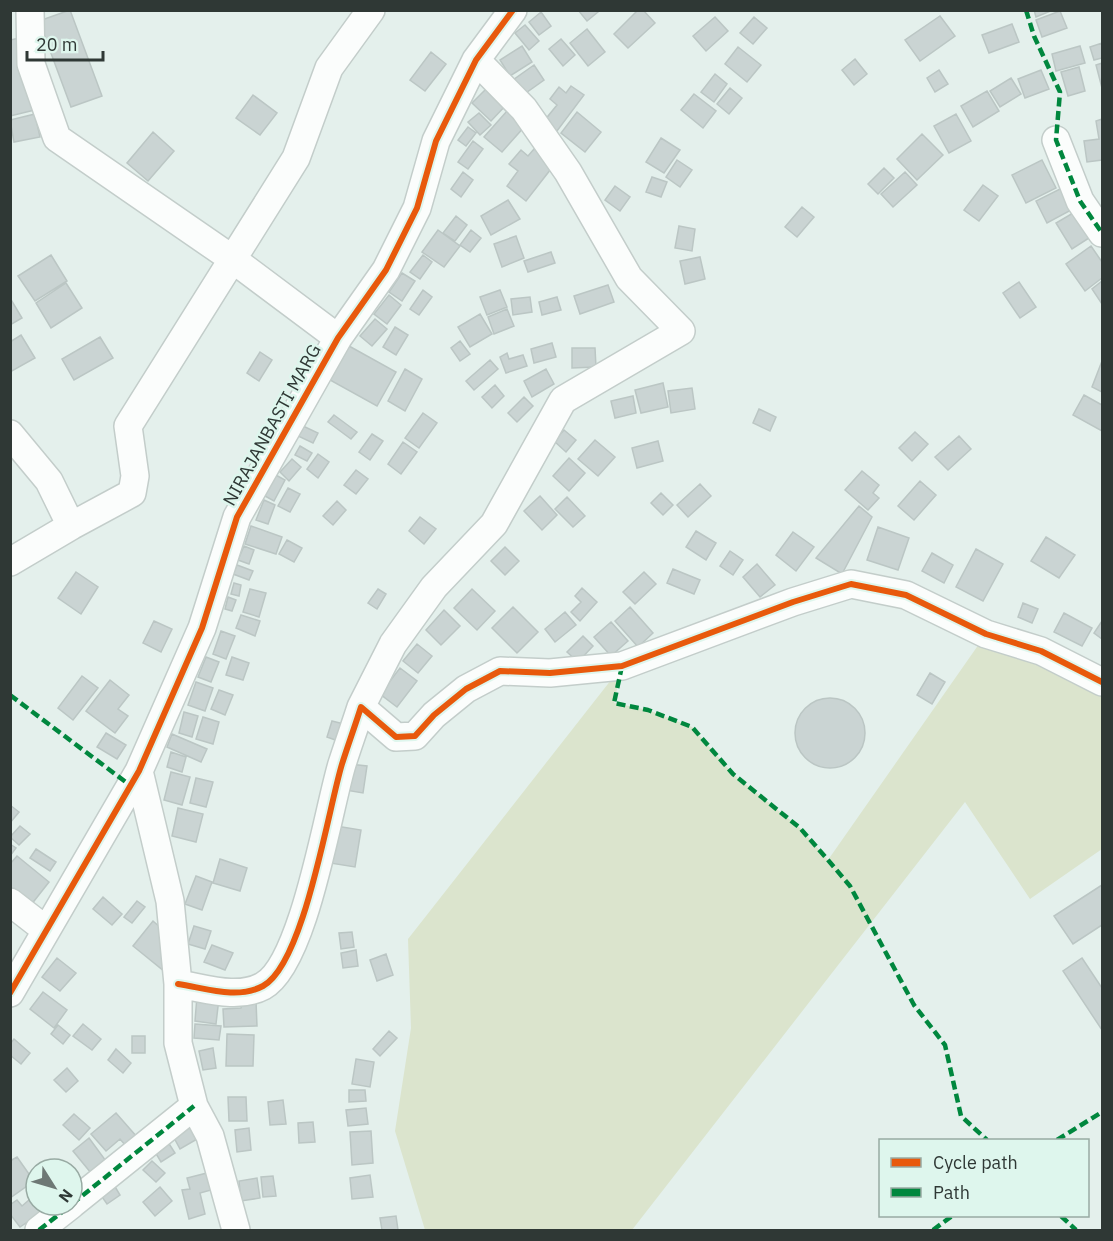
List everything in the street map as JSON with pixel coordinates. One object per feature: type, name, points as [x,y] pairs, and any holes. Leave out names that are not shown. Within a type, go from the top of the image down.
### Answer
[{"type":"street","points":[[10,15],[17,10]]},
{"type":"street","points":[[30,10],[31,64],[57,138],[231,258],[338,338]]},
{"type":"street","points":[[11,561],[132,493],[135,476],[128,426],[231,258],[296,158],[329,68],[371,10]]},
{"type":"street","name":"NIRAJANBASTI MARG","points":[[10,993],[139,771],[202,628],[237,517],[338,338],[386,270],[417,208],[436,141],[476,60],[513,10]]},
{"type":"street","points":[[178,984],[237,993],[264,985],[286,958],[309,900],[342,764],[362,707],[393,645],[434,587],[494,524],[563,400],[681,331],[629,279],[568,172],[524,109],[476,60]]},
{"type":"street","points":[[1056,140],[1080,201],[1102,233]]},
{"type":"street","points":[[10,434],[49,481],[71,526]]},
{"type":"street","points":[[362,707],[396,737],[415,736],[434,715],[466,689],[500,671],[550,673],[622,666],[793,602],[851,584],[906,595],[986,634],[1041,651],[1102,682]]},
{"type":"street","points":[[139,771],[170,901],[178,984],[178,1042],[194,1106],[210,1136],[236,1230]]},
{"type":"street","points":[[10,902],[45,930]]},
{"type":"street","points":[[84,1194],[194,1106]]},
{"type":"street","points":[[39,1230],[55,1217]]},
{"type":"green space","points":[[986,634],[1102,682],[1102,849],[1030,899],[965,802],[632,1230],[425,1230],[395,1131],[411,1028],[408,939],[622,666],[614,703],[648,710],[692,727],[733,774],[800,828],[828,860]]},
{"type":"building","points":[[70,10],[102,96],[71,107],[39,21]]},
{"type":"building","points":[[578,10],[596,10],[598,12],[587,21]]},
{"type":"building","points":[[638,10],[643,10],[655,23],[628,48],[614,34]]},
{"type":"building","points":[[1034,10],[1053,10],[1036,17]]},
{"type":"building","points":[[1060,11],[1067,28],[1042,37],[1036,20]]},
{"type":"building","points":[[541,12],[551,26],[539,35],[529,22]]},
{"type":"building","points":[[940,16],[955,36],[920,61],[905,40]]},
{"type":"building","points":[[715,17],[728,31],[706,51],[693,36]]},
{"type":"building","points":[[754,17],[767,28],[753,44],[740,33]]},
{"type":"building","points":[[1012,24],[1019,42],[989,53],[982,35]]},
{"type":"building","points":[[525,25],[539,41],[529,50],[515,33]]},
{"type":"building","points":[[587,29],[605,52],[588,66],[570,43]]},
{"type":"building","points":[[24,37],[39,109],[10,116],[10,40]]},
{"type":"building","points":[[561,39],[575,55],[563,66],[549,49]]},
{"type":"building","points":[[1102,43],[1102,58],[1094,60],[1090,47]]},
{"type":"building","points":[[522,46],[532,62],[510,76],[500,60]]},
{"type":"building","points":[[1080,46],[1085,63],[1056,71],[1052,54]]},
{"type":"building","points":[[738,47],[761,65],[747,82],[725,64]]},
{"type":"building","points":[[431,52],[446,64],[425,91],[410,80]]},
{"type":"building","points":[[855,59],[867,74],[854,85],[842,70]]},
{"type":"building","points":[[1102,63],[1102,88],[1096,65]]},
{"type":"building","points":[[534,65],[544,80],[523,95],[513,80]]},
{"type":"building","points":[[1079,67],[1085,91],[1068,96],[1061,72]]},
{"type":"building","points":[[939,70],[948,84],[935,92],[927,78]]},
{"type":"building","points":[[1041,70],[1049,89],[1025,98],[1018,79]]},
{"type":"building","points":[[715,74],[727,84],[714,102],[701,92]]},
{"type":"building","points":[[1011,78],[1021,94],[1000,107],[990,91]]},
{"type":"building","points":[[490,85],[508,103],[491,121],[472,103]]},
{"type":"building","points":[[571,86],[584,95],[557,131],[544,121],[557,105],[550,99],[559,87],[566,93]]},
{"type":"building","points":[[730,88],[742,98],[729,114],[717,104]]},
{"type":"building","points":[[987,91],[999,111],[973,127],[961,106]]},
{"type":"building","points":[[694,94],[716,111],[703,128],[681,110]]},
{"type":"building","points":[[253,95],[277,113],[260,135],[236,118]]},
{"type":"building","points":[[507,111],[525,126],[502,152],[484,137]]},
{"type":"building","points":[[577,112],[601,132],[585,152],[561,133]]},
{"type":"building","points":[[479,113],[491,125],[480,135],[468,122]]},
{"type":"building","points":[[35,114],[40,137],[14,142],[10,120]]},
{"type":"building","points":[[956,114],[971,141],[949,153],[934,126]]},
{"type":"building","points":[[1102,119],[1102,160],[1087,162],[1084,141],[1099,139],[1096,121]]},
{"type":"building","points":[[468,127],[476,133],[466,146],[458,140]]},
{"type":"building","points":[[153,132],[174,151],[148,181],[127,163]]},
{"type":"building","points":[[922,134],[943,155],[917,180],[897,159]]},
{"type":"building","points":[[661,138],[680,150],[664,173],[646,162]]},
{"type":"building","points":[[473,141],[483,149],[468,169],[458,162]]},
{"type":"building","points":[[534,149],[554,165],[526,201],[507,186],[518,171],[509,164],[521,150],[528,156]]},
{"type":"building","points":[[677,160],[692,170],[680,187],[666,177]]},
{"type":"building","points":[[1042,160],[1056,188],[1026,203],[1012,175]]},
{"type":"building","points":[[884,168],[894,178],[878,194],[868,184]]},
{"type":"building","points":[[463,172],[473,180],[461,197],[451,189]]},
{"type":"building","points":[[905,172],[917,185],[893,207],[881,194]]},
{"type":"building","points":[[652,177],[667,182],[661,197],[646,192]]},
{"type":"building","points":[[983,185],[998,196],[979,221],[964,210]]},
{"type":"building","points":[[615,186],[630,197],[620,211],[605,200]]},
{"type":"building","points":[[1062,188],[1073,209],[1047,223],[1036,201]]},
{"type":"building","points":[[508,200],[520,219],[491,235],[481,216]]},
{"type":"building","points":[[802,207],[814,217],[797,237],[785,227]]},
{"type":"building","points":[[1073,213],[1089,238],[1072,249],[1056,223]]},
{"type":"building","points":[[456,216],[467,225],[455,241],[443,233]]},
{"type":"building","points":[[679,226],[695,229],[692,251],[675,248]]},
{"type":"building","points":[[438,230],[460,246],[444,267],[422,252]]},
{"type":"building","points":[[471,230],[481,238],[470,252],[460,245]]},
{"type":"building","points":[[516,236],[524,258],[502,267],[494,244]]},
{"type":"building","points":[[1091,246],[1102,262],[1102,278],[1085,291],[1066,264]]},
{"type":"building","points":[[551,252],[555,263],[528,272],[524,261]]},
{"type":"building","points":[[51,255],[67,281],[35,301],[18,276]]},
{"type":"building","points":[[423,255],[432,262],[420,279],[410,272]]},
{"type":"building","points":[[700,257],[705,279],[685,284],[680,261]]},
{"type":"building","points":[[402,273],[415,281],[402,301],[389,292]]},
{"type":"building","points":[[1102,281],[1102,304],[1092,289]]},
{"type":"building","points":[[1019,282],[1036,307],[1020,318],[1003,293]]},
{"type":"building","points":[[66,283],[82,308],[51,328],[36,303]]},
{"type":"building","points":[[608,285],[614,302],[580,314],[574,296]]},
{"type":"building","points":[[423,290],[432,297],[419,315],[410,309]]},
{"type":"building","points":[[500,290],[507,307],[487,315],[480,297]]},
{"type":"building","points":[[389,295],[401,305],[387,324],[374,314]]},
{"type":"building","points":[[530,297],[532,312],[513,315],[511,299]]},
{"type":"building","points":[[557,297],[561,310],[542,315],[539,302]]},
{"type":"building","points":[[10,298],[22,318],[10,325]]},
{"type":"building","points":[[507,309],[514,326],[494,334],[488,317]]},
{"type":"building","points":[[480,314],[492,334],[470,347],[458,327]]},
{"type":"building","points":[[375,319],[387,329],[372,346],[360,336]]},
{"type":"building","points":[[395,327],[408,335],[396,355],[383,347]]},
{"type":"building","points":[[21,335],[35,358],[10,372],[10,342]]},
{"type":"building","points":[[100,337],[113,358],[74,380],[62,359]]},
{"type":"building","points":[[460,341],[470,354],[460,361],[451,348]]},
{"type":"building","points":[[552,343],[556,357],[534,363],[531,349]]},
{"type":"building","points":[[349,346],[396,372],[377,406],[330,380]]},
{"type":"building","points":[[572,348],[595,348],[596,367],[572,368]]},
{"type":"building","points":[[260,352],[272,360],[259,381],[247,373]]},
{"type":"building","points":[[507,353],[509,359],[523,355],[527,366],[506,373],[500,357]]},
{"type":"building","points":[[490,360],[498,369],[474,390],[466,381]]},
{"type":"building","points":[[1102,361],[1102,392],[1092,387]]},
{"type":"building","points":[[405,369],[422,379],[405,411],[388,401]]},
{"type":"building","points":[[546,369],[554,384],[532,397],[524,381]]},
{"type":"building","points":[[663,383],[668,407],[641,413],[635,390]]},
{"type":"building","points":[[495,385],[504,396],[492,408],[482,397]]},
{"type":"building","points":[[692,388],[695,409],[671,413],[668,391]]},
{"type":"building","points":[[1084,395],[1102,405],[1102,431],[1073,415]]},
{"type":"building","points":[[633,396],[636,413],[615,418],[611,401]]},
{"type":"building","points":[[524,397],[533,406],[517,422],[508,413]]},
{"type":"building","points":[[759,409],[776,417],[770,431],[753,423]]},
{"type":"building","points":[[423,413],[437,423],[419,448],[405,438]]},
{"type":"building","points":[[334,415],[357,432],[351,439],[328,422]]},
{"type":"building","points":[[303,426],[318,433],[313,443],[298,436]]},
{"type":"building","points":[[564,430],[576,440],[566,452],[554,441]]},
{"type":"building","points":[[915,432],[928,444],[912,461],[899,448]]},
{"type":"building","points":[[372,434],[383,441],[370,460],[359,452]]},
{"type":"building","points":[[959,436],[971,449],[948,470],[935,457]]},
{"type":"building","points":[[595,440],[615,457],[598,476],[578,459]]},
{"type":"building","points":[[658,441],[663,461],[637,468],[632,448]]},
{"type":"building","points":[[403,442],[417,452],[401,474],[388,464]]},
{"type":"building","points":[[300,446],[312,453],[307,461],[295,455]]},
{"type":"building","points":[[318,454],[329,462],[318,478],[307,469]]},
{"type":"building","points":[[569,458],[585,473],[569,491],[553,476]]},
{"type":"building","points":[[292,459],[301,467],[289,481],[280,472]]},
{"type":"building","points":[[356,470],[368,479],[356,494],[344,485]]},
{"type":"building","points":[[862,471],[879,485],[873,493],[879,498],[868,510],[845,490]]},
{"type":"building","points":[[274,474],[285,480],[274,501],[263,495]]},
{"type":"building","points":[[920,481],[936,495],[914,520],[898,506]]},
{"type":"building","points":[[700,484],[711,496],[688,517],[677,505]]},
{"type":"building","points":[[288,488],[300,494],[290,512],[278,506]]},
{"type":"building","points":[[661,493],[673,505],[663,515],[651,503]]},
{"type":"building","points":[[540,496],[557,515],[542,530],[524,511]]},
{"type":"building","points":[[567,497],[585,516],[573,527],[555,509]]},
{"type":"building","points":[[264,500],[275,505],[268,524],[256,520]]},
{"type":"building","points":[[337,501],[346,510],[333,525],[323,516]]},
{"type":"building","points":[[859,506],[872,517],[842,574],[816,558]]},
{"type":"building","points":[[420,517],[436,529],[424,544],[409,531]]},
{"type":"building","points":[[251,526],[282,537],[276,554],[245,544]]},
{"type":"building","points":[[878,527],[909,538],[898,570],[867,560]]},
{"type":"building","points":[[696,531],[716,543],[706,560],[686,547]]},
{"type":"building","points":[[793,532],[814,547],[796,571],[776,555]]},
{"type":"building","points":[[1046,537],[1075,555],[1059,578],[1031,561]]},
{"type":"building","points":[[287,540],[302,548],[294,562],[279,554]]},
{"type":"building","points":[[244,546],[254,550],[249,564],[238,560]]},
{"type":"building","points":[[505,547],[519,561],[505,575],[491,561]]},
{"type":"building","points":[[976,549],[1003,564],[983,601],[956,587]]},
{"type":"building","points":[[730,551],[743,560],[733,575],[720,566]]},
{"type":"building","points":[[932,553],[953,565],[944,583],[922,571]]},
{"type":"building","points":[[757,564],[775,585],[760,597],[743,577]]},
{"type":"building","points":[[237,565],[253,571],[249,580],[233,574]]},
{"type":"building","points":[[673,569],[700,580],[694,594],[667,583]]},
{"type":"building","points":[[76,572],[98,587],[81,614],[58,598]]},
{"type":"building","points":[[644,572],[656,584],[635,604],[623,592]]},
{"type":"building","points":[[234,583],[241,585],[239,596],[231,594]]},
{"type":"building","points":[[582,588],[597,602],[580,621],[571,612],[581,602],[575,596]]},
{"type":"building","points":[[250,589],[266,593],[259,617],[243,612]]},
{"type":"building","points":[[378,589],[386,594],[377,609],[368,603]]},
{"type":"building","points":[[472,589],[495,611],[477,630],[454,608]]},
{"type":"building","points":[[228,597],[236,600],[232,611],[225,609]]},
{"type":"building","points":[[1023,603],[1038,609],[1032,623],[1018,617]]},
{"type":"building","points":[[513,607],[538,632],[517,653],[492,628]]},
{"type":"building","points":[[630,607],[653,633],[638,647],[615,621]]},
{"type":"building","points":[[444,610],[460,626],[441,645],[426,630]]},
{"type":"building","points":[[565,612],[576,625],[555,642],[545,629]]},
{"type":"building","points":[[1064,613],[1092,628],[1082,646],[1054,632]]},
{"type":"building","points":[[241,615],[260,621],[255,636],[236,628]]},
{"type":"building","points":[[154,621],[172,629],[161,652],[143,643]]},
{"type":"building","points":[[1102,621],[1102,639],[1094,633]]},
{"type":"building","points":[[611,622],[628,641],[611,656],[594,637]]},
{"type":"building","points":[[221,631],[235,636],[226,659],[213,654]]},
{"type":"building","points":[[583,636],[593,646],[578,662],[567,652]]},
{"type":"building","points":[[417,644],[432,656],[418,673],[403,661]]},
{"type":"building","points":[[206,657],[219,662],[211,682],[198,677]]},
{"type":"building","points":[[232,657],[249,663],[243,680],[226,675]]},
{"type":"building","points":[[400,668],[417,681],[397,707],[380,694]]},
{"type":"building","points":[[930,673],[945,682],[932,704],[917,695]]},
{"type":"building","points":[[82,676],[98,688],[73,720],[58,708]]},
{"type":"building","points":[[110,680],[129,695],[118,709],[128,716],[115,733],[86,711]]},
{"type":"building","points":[[196,682],[213,688],[205,711],[188,705]]},
{"type":"building","points":[[219,690],[233,695],[225,715],[211,709]]},
{"type":"building","points":[[830,698],[843,701],[855,708],[862,720],[865,733],[862,746],[855,758],[843,765],[830,768],[817,765],[805,758],[798,746],[795,733],[798,720],[805,708],[817,701]]},
{"type":"building","points":[[184,712],[198,716],[192,737],[179,733]]},
{"type":"building","points":[[203,717],[219,722],[213,744],[196,739]]},
{"type":"building","points":[[332,721],[344,724],[338,741],[327,737]]},
{"type":"building","points":[[106,733],[126,745],[117,759],[97,747]]},
{"type":"building","points":[[172,734],[207,749],[201,762],[167,747]]},
{"type":"building","points":[[171,752],[186,757],[182,772],[167,767]]},
{"type":"building","points":[[349,764],[367,766],[363,793],[345,790]]},
{"type":"building","points":[[171,772],[190,777],[182,805],[164,800]]},
{"type":"building","points":[[196,778],[213,782],[206,807],[190,803]]},
{"type":"building","points":[[10,805],[19,812],[10,823]]},
{"type":"building","points":[[178,808],[203,814],[196,842],[172,836]]},
{"type":"building","points":[[20,826],[30,834],[19,845],[10,837]]},
{"type":"building","points":[[336,826],[361,830],[355,867],[330,863]]},
{"type":"building","points":[[10,844],[16,848],[10,856]]},
{"type":"building","points":[[36,849],[56,862],[50,871],[30,858]]},
{"type":"building","points":[[17,856],[49,882],[31,905],[10,889],[10,864]]},
{"type":"building","points":[[220,859],[247,868],[240,891],[213,883]]},
{"type":"building","points":[[196,876],[212,882],[202,910],[185,904]]},
{"type":"building","points":[[1102,885],[1102,925],[1073,944],[1054,916]]},
{"type":"building","points":[[103,897],[122,914],[112,925],[93,909]]},
{"type":"building","points":[[137,901],[145,907],[132,923],[124,917]]},
{"type":"building","points":[[153,921],[162,929],[164,971],[133,946]]},
{"type":"building","points":[[194,926],[211,931],[205,949],[188,944]]},
{"type":"building","points":[[352,932],[354,947],[341,949],[339,933]]},
{"type":"building","points":[[212,945],[233,953],[225,970],[204,962]]},
{"type":"building","points":[[356,950],[358,966],[343,968],[341,953]]},
{"type":"building","points":[[386,954],[393,975],[377,981],[370,960]]},
{"type":"building","points":[[57,958],[76,973],[60,991],[42,977]]},
{"type":"building","points":[[1082,958],[1102,988],[1102,1030],[1063,971]]},
{"type":"building","points":[[43,992],[67,1010],[54,1028],[30,1009]]},
{"type":"building","points":[[197,996],[219,998],[216,1024],[195,1021]]},
{"type":"building","points":[[243,1001],[256,1001],[257,1026],[224,1027],[223,1009],[241,1008]]},
{"type":"building","points":[[83,1024],[101,1039],[92,1050],[73,1036]]},
{"type":"building","points":[[195,1024],[221,1026],[219,1040],[194,1038]]},
{"type":"building","points":[[58,1025],[70,1035],[63,1044],[51,1034]]},
{"type":"building","points":[[389,1031],[397,1038],[380,1056],[373,1049]]},
{"type":"building","points":[[227,1034],[254,1035],[253,1066],[226,1066]]},
{"type":"building","points":[[132,1036],[145,1036],[145,1053],[132,1053]]},
{"type":"building","points":[[14,1039],[30,1053],[21,1064],[10,1055],[10,1044]]},
{"type":"building","points":[[213,1048],[216,1068],[203,1070],[199,1051]]},
{"type":"building","points":[[116,1049],[131,1063],[123,1073],[108,1060]]},
{"type":"building","points":[[356,1059],[374,1062],[370,1087],[352,1084]]},
{"type":"building","points":[[67,1068],[78,1081],[66,1092],[54,1080]]},
{"type":"building","points":[[349,1090],[365,1090],[366,1101],[349,1102]]},
{"type":"building","points":[[228,1097],[246,1097],[247,1121],[229,1121]]},
{"type":"building","points":[[283,1100],[286,1124],[270,1125],[268,1102]]},
{"type":"building","points":[[366,1108],[368,1124],[348,1126],[346,1110]]},
{"type":"building","points":[[116,1113],[137,1137],[126,1146],[120,1139],[106,1151],[91,1134]]},
{"type":"building","points":[[74,1114],[90,1128],[79,1140],[63,1125]]},
{"type":"building","points":[[313,1122],[315,1142],[299,1143],[298,1123]]},
{"type":"building","points":[[191,1123],[199,1138],[180,1149],[172,1134]]},
{"type":"building","points":[[249,1128],[251,1150],[237,1152],[235,1130]]},
{"type":"building","points":[[371,1131],[373,1163],[352,1165],[350,1132]]},
{"type":"building","points":[[89,1138],[106,1161],[91,1173],[84,1164],[84,1157],[78,1157],[73,1151]]},
{"type":"building","points":[[166,1139],[175,1153],[161,1162],[152,1147]]},
{"type":"building","points":[[17,1157],[24,1167],[24,1188],[10,1198],[10,1161]]},
{"type":"building","points":[[152,1161],[165,1173],[156,1182],[143,1170]]},
{"type":"building","points":[[207,1173],[211,1190],[200,1193],[205,1214],[189,1219],[182,1190],[190,1189],[187,1178]]},
{"type":"building","points":[[370,1175],[373,1197],[352,1199],[350,1178]]},
{"type":"building","points":[[273,1176],[276,1196],[263,1197],[261,1177]]},
{"type":"building","points":[[257,1178],[260,1198],[241,1201],[239,1181]]},
{"type":"building","points":[[114,1185],[120,1195],[107,1204],[100,1194]]},
{"type":"building","points":[[160,1187],[172,1201],[155,1216],[143,1202]]},
{"type":"building","points":[[17,1200],[22,1206],[24,1204],[24,1217],[42,1217],[32,1225],[29,1221],[20,1227],[10,1214],[10,1205]]},
{"type":"building","points":[[396,1216],[398,1230],[382,1230],[380,1218]]},
{"type":"marked path","points":[[1026,10],[1034,36],[1060,92],[1056,140],[1080,201],[1102,233]]},
{"type":"marked path","points":[[622,666],[614,703],[648,710],[692,727],[733,774],[800,828],[850,886],[914,1005],[945,1045],[961,1116],[986,1139]]},
{"type":"marked path","points":[[10,695],[131,786]]},
{"type":"marked path","points":[[84,1194],[194,1106]]},
{"type":"marked path","points":[[1059,1139],[1102,1112]]},
{"type":"marked path","points":[[39,1230],[56,1217]]},
{"type":"marked path","points":[[933,1230],[951,1217]]},
{"type":"marked path","points":[[1062,1217],[1076,1230]]},
{"type":"cycle path","points":[[10,993],[139,771],[202,628],[237,517],[338,338],[386,270],[417,208],[436,141],[476,60],[513,10]]},
{"type":"cycle path","points":[[178,984],[221,992],[243,992],[263,986],[278,972],[291,948],[313,884],[342,764],[361,707],[396,737],[415,736],[434,715],[466,689],[500,671],[550,673],[622,666],[793,602],[851,584],[906,595],[986,634],[1041,651],[1102,682]]}]
